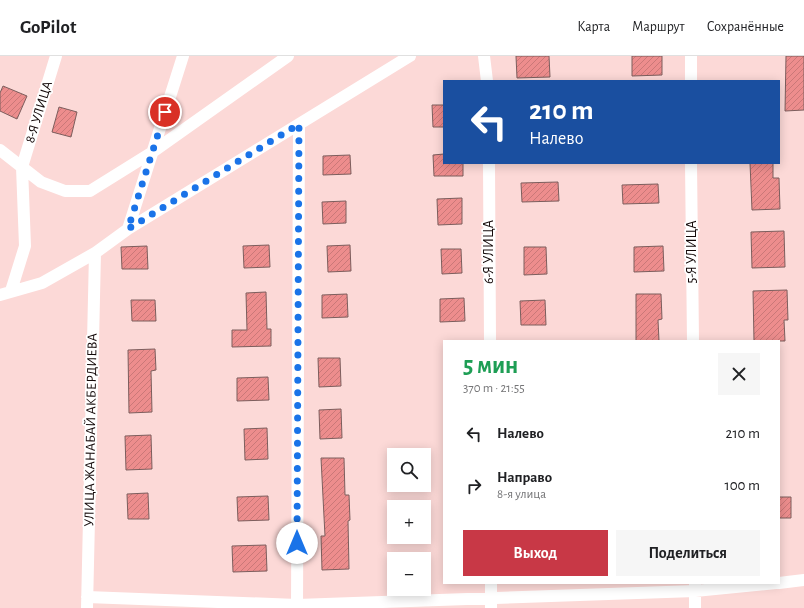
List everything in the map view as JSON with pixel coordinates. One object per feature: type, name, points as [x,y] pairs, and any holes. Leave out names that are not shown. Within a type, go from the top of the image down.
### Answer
[{"type":"street","name":"8-Я УЛИЦА","points":[[5,293],[25,246],[22,167],[56,56]]},
{"type":"street","points":[[128,229],[183,56]]},
{"type":"street","points":[[0,150],[41,182],[65,191],[90,191],[151,153],[288,56]]},
{"type":"street","points":[[5,293],[42,282],[95,253],[128,229],[410,56]]},
{"type":"street","points":[[484,56],[487,80]]},
{"type":"street","points":[[691,56],[691,80]]},
{"type":"street","points":[[297,607],[299,124]]},
{"type":"street","name":"6-Я УЛИЦА","points":[[489,164],[490,340]]},
{"type":"street","name":"5-Я УЛИЦА","points":[[692,164],[693,340]]},
{"type":"street","name":"УЛИЦА ЖАНАБАЙ АКБЕРДИЕВА","points":[[87,603],[95,253]]},
{"type":"street","points":[[780,583],[804,580]]},
{"type":"street","points":[[491,584],[491,603]]},
{"type":"street","points":[[87,603],[297,607],[491,603],[695,587],[756,584]]},
{"type":"street","points":[[695,587],[695,608]]},
{"type":"building","points":[[516,56],[549,56],[550,77],[517,78]]},
{"type":"building","points":[[632,56],[662,56],[662,75],[632,76]]},
{"type":"building","points":[[786,56],[804,56],[804,110],[785,111]]},
{"type":"building","points":[[3,86],[27,96],[17,119],[0,111],[0,93]]},
{"type":"building","points":[[432,105],[443,105],[443,127],[433,127]]},
{"type":"building","points":[[59,107],[77,112],[71,137],[52,132]]},
{"type":"building","points":[[443,154],[443,164],[463,164],[463,176],[434,176],[433,155]]},
{"type":"building","points":[[350,155],[351,174],[323,175],[323,156]]},
{"type":"building","points":[[750,164],[773,164],[773,178],[779,178],[780,209],[752,210]]},
{"type":"building","points":[[558,182],[559,201],[522,202],[521,183]]},
{"type":"building","points":[[658,184],[659,203],[623,204],[622,185]]},
{"type":"building","points":[[462,198],[462,224],[438,225],[437,199]]},
{"type":"building","points":[[346,201],[346,223],[323,224],[322,202]]},
{"type":"building","points":[[784,231],[785,267],[752,268],[751,232]]},
{"type":"building","points":[[269,245],[270,267],[244,268],[243,246]]},
{"type":"building","points":[[350,245],[351,271],[328,272],[327,246]]},
{"type":"building","points":[[147,246],[148,269],[122,269],[121,247]]},
{"type":"building","points":[[663,246],[664,271],[634,272],[634,247]]},
{"type":"building","points":[[524,247],[546,247],[547,274],[524,275]]},
{"type":"building","points":[[441,249],[461,249],[462,273],[442,274]]},
{"type":"building","points":[[787,290],[788,320],[784,320],[785,341],[754,340],[753,291]]},
{"type":"building","points":[[266,292],[267,329],[271,329],[271,346],[232,347],[232,330],[247,330],[246,293]]},
{"type":"building","points":[[347,294],[348,317],[322,318],[322,295]]},
{"type":"building","points":[[636,294],[661,294],[662,319],[658,320],[659,340],[636,340]]},
{"type":"building","points":[[464,298],[465,321],[440,322],[440,299]]},
{"type":"building","points":[[131,300],[155,300],[156,321],[132,321]]},
{"type":"building","points":[[545,300],[546,325],[521,325],[520,301]]},
{"type":"building","points":[[155,349],[156,370],[151,371],[152,412],[129,413],[128,350]]},
{"type":"building","points":[[318,358],[340,358],[341,386],[319,387]]},
{"type":"building","points":[[268,377],[269,400],[237,401],[237,378]]},
{"type":"building","points":[[341,409],[342,438],[320,439],[319,410]]},
{"type":"building","points":[[267,428],[268,459],[245,460],[244,429]]},
{"type":"building","points":[[151,435],[152,469],[126,470],[125,436]]},
{"type":"building","points":[[321,458],[344,458],[345,495],[349,495],[349,569],[322,570],[321,536],[325,536]]},
{"type":"building","points":[[148,493],[149,519],[128,519],[127,494]]},
{"type":"building","points":[[268,496],[269,520],[238,521],[237,497]]},
{"type":"building","points":[[780,497],[791,497],[791,518],[780,518]]},
{"type":"building","points":[[266,545],[267,571],[233,572],[232,546]]},
{"type":"route","points":[[165,112],[128,229],[299,124],[297,543]]}]
